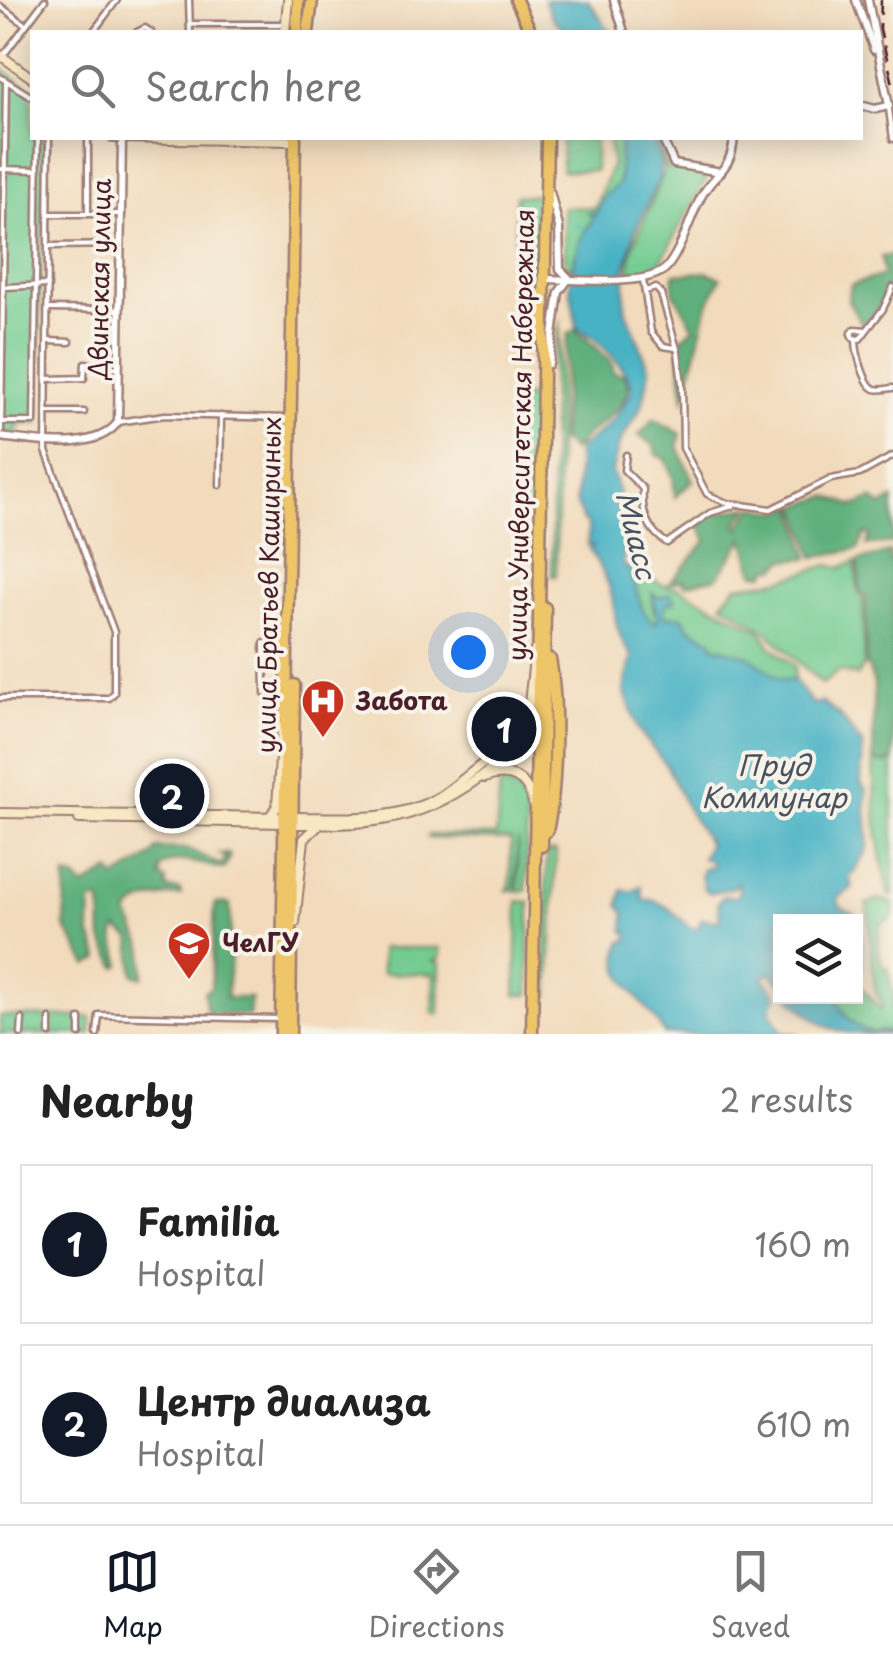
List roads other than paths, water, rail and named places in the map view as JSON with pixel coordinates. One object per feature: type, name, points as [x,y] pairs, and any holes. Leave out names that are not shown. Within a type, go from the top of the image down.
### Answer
[{"type":"main road","points":[[285,28],[288,0]]},
{"type":"main road","points":[[301,0],[303,30]]},
{"type":"main road","points":[[304,30],[312,0]]},
{"type":"main road","points":[[518,0],[533,30]]},
{"type":"main road","points":[[1,57],[30,79]]},
{"type":"main road","name":"улица Братьев Кашириных","points":[[290,1034],[287,697],[299,140]]},
{"type":"main road","name":"улица Братьев Кашириных","points":[[281,1034],[289,820],[299,140]]},
{"type":"main road","name":"улица Университетская Набережная","points":[[541,636],[549,364],[549,140]]},
{"type":"main road","name":"улица Университетская Набережная","points":[[535,1034],[544,754],[540,716],[549,140]]},
{"type":"main road","points":[[519,738],[527,721],[528,688],[541,636]]},
{"type":"main road","points":[[541,636],[554,684],[552,800],[542,851]]},
{"type":"main road","points":[[269,817],[278,807],[279,745],[287,697]]},
{"type":"main road","name":"улица Университетская Набережная","points":[[535,1034],[535,735],[540,716]]},
{"type":"main road","points":[[0,816],[378,819],[438,798],[519,738],[535,735]]},
{"type":"main road","points":[[0,816],[269,817],[321,824],[378,819],[420,812],[476,781],[535,735]]},
{"type":"main road","points":[[535,735],[544,754]]},
{"type":"main road","points":[[476,781],[502,774],[521,779],[530,788],[535,822]]},
{"type":"main road","points":[[292,942],[304,839],[321,824]]},
{"type":"street","points":[[1,57],[45,0]]},
{"type":"street","points":[[94,30],[117,0]]},
{"type":"street","points":[[189,0],[190,30]]},
{"type":"street","points":[[606,0],[618,17]]},
{"type":"street","points":[[614,0],[623,30]]},
{"type":"street","points":[[856,0],[881,64]]},
{"type":"street","points":[[868,0],[893,139]]},
{"type":"street","points":[[0,6],[26,25]]},
{"type":"street","points":[[190,24],[285,28]]},
{"type":"street","points":[[0,77],[30,96]]},
{"type":"street","points":[[6,81],[1,434],[46,443],[75,443],[114,428],[118,422],[165,415],[291,418]]},
{"type":"street","points":[[863,105],[875,110],[888,106]]},
{"type":"street","points":[[1,422],[34,422],[38,140]]},
{"type":"street","points":[[0,698],[109,698],[114,693],[114,632],[73,519],[58,489],[46,443],[49,140]]},
{"type":"street","points":[[88,140],[88,214]]},
{"type":"street","name":"Двинская улица","points":[[118,140],[122,214],[118,422]]},
{"type":"street","points":[[663,140],[674,164],[721,172]]},
{"type":"street","points":[[547,279],[656,276],[670,262],[705,190],[731,161],[734,140]]},
{"type":"street","points":[[2,170],[38,170]]},
{"type":"street","points":[[550,192],[558,227],[560,269],[570,279]]},
{"type":"street","points":[[49,214],[122,214]]},
{"type":"street","points":[[48,246],[121,245]]},
{"type":"street","points":[[549,364],[559,292],[570,279]]},
{"type":"street","points":[[642,279],[652,332],[663,346],[676,348]]},
{"type":"street","points":[[1,287],[48,285]]},
{"type":"street","points":[[856,340],[883,310],[893,288]]},
{"type":"street","points":[[644,290],[658,289],[676,348],[682,384],[683,448],[707,494],[771,510],[830,479],[860,474],[893,456]]},
{"type":"street","points":[[48,309],[120,310]]},
{"type":"street","points":[[866,330],[853,330],[856,354],[870,385],[878,390],[893,388]]},
{"type":"street","points":[[48,342],[70,342]]},
{"type":"street","points":[[47,379],[84,378],[86,363],[119,368]]},
{"type":"street","points":[[47,412],[84,412]]},
{"type":"street","points":[[220,485],[221,416]]},
{"type":"street","points":[[626,454],[624,470],[643,490],[646,521],[666,543],[710,513],[737,504]]},
{"type":"street","points":[[264,642],[265,693],[287,697]]},
{"type":"street","points":[[97,1034],[100,1015],[281,1019]]},
{"type":"street","points":[[21,1034],[22,1019]]},
{"type":"street","points":[[50,1019],[50,1034]]},
{"type":"street","points":[[80,1019],[80,1034]]},
{"type":"water","points":[[544,0],[588,0],[609,30],[565,30],[553,19]]},
{"type":"water","name":"Пруд Коммунар","points":[[620,140],[654,140],[661,167],[659,179],[635,231],[625,271],[625,308],[650,370],[642,406],[619,444],[612,472],[625,540],[623,564],[633,578],[643,610],[654,623],[658,621],[652,593],[658,598],[671,594],[675,602],[665,604],[663,616],[682,617],[688,627],[712,640],[713,646],[749,656],[781,680],[794,680],[813,704],[822,702],[841,717],[863,746],[861,783],[867,792],[868,848],[849,879],[853,887],[838,898],[840,907],[854,914],[773,914],[773,975],[763,978],[773,990],[770,1009],[782,1032],[799,1034],[664,1034],[624,980],[620,968],[622,941],[628,941],[629,933],[624,931],[625,913],[619,904],[623,890],[632,892],[641,886],[643,900],[664,905],[692,929],[698,928],[701,919],[720,921],[718,902],[724,896],[735,897],[739,893],[738,882],[732,888],[710,893],[704,889],[701,874],[705,867],[712,867],[711,861],[702,858],[709,844],[668,768],[638,729],[624,690],[632,656],[618,628],[607,581],[590,550],[593,546],[588,546],[588,523],[583,521],[576,502],[578,449],[616,416],[632,388],[610,353],[577,328],[570,287],[581,238],[594,217],[587,213],[595,214],[604,197],[619,183]]},
{"type":"water","points":[[798,1004],[840,1004],[858,1026],[870,1032],[893,1034],[845,1032],[814,1018]]},
{"type":"waterway","points":[[573,222],[584,230]]},
{"type":"railway","points":[[881,0],[880,29],[893,84]]},
{"type":"place","name":"Familia","points":[[504,729]]},
{"type":"place","name":"Забота","points":[[323,739]]},
{"type":"place","name":"Центр диализа","points":[[172,796]]},
{"type":"place","name":"ЧелГУ","points":[[189,981]]},
{"type":"water label","name":"Миасс","points":[[636,535]]}]
